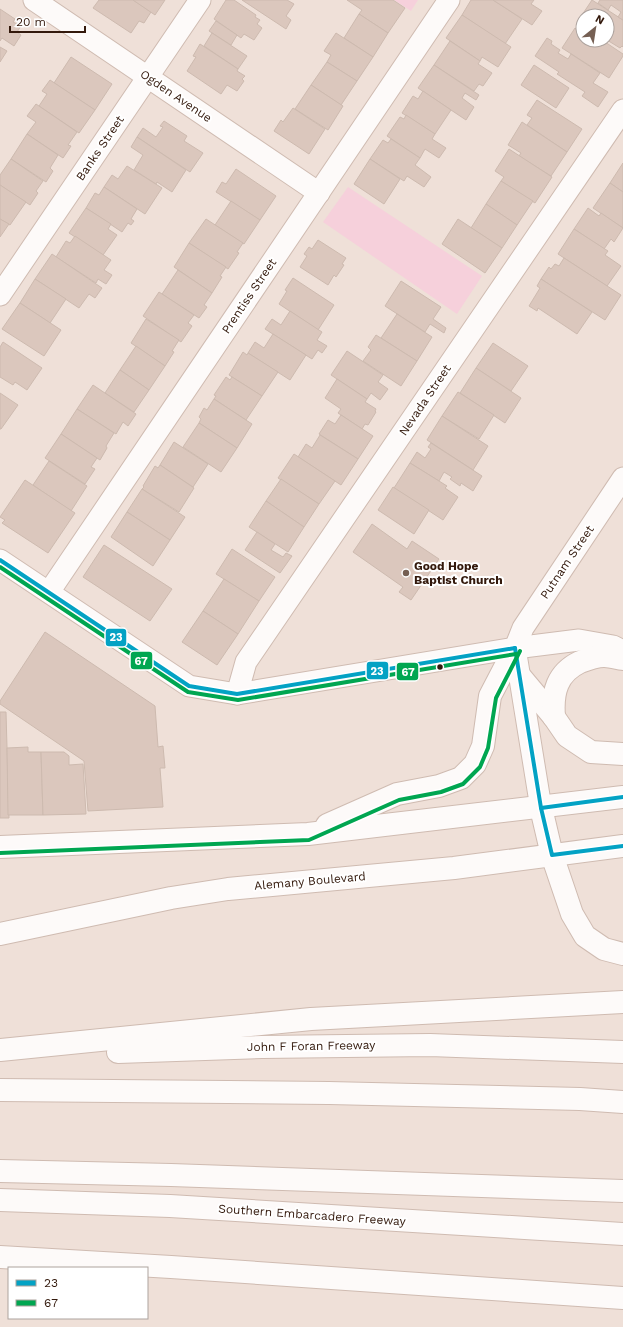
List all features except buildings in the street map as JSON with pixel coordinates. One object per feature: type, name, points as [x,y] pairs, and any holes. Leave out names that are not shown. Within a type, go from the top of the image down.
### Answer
[{"type":"main road","points":[[308,834],[397,794],[439,786],[461,778],[475,764],[483,746],[490,696],[515,648]]},
{"type":"main road","points":[[554,717],[553,702],[555,690],[563,674],[570,668],[589,658],[604,656],[623,659]]},
{"type":"main road","points":[[518,674],[554,717],[567,736],[591,752],[623,754]]},
{"type":"main road","points":[[0,847],[308,834],[623,798]]},
{"type":"main road","points":[[541,808],[552,855],[572,914],[585,936],[604,949],[623,954]]},
{"type":"main road","name":"Alemany Boulevard","points":[[0,934],[171,898],[228,889],[454,868],[623,846]]},
{"type":"main road","points":[[0,1050],[310,1019],[623,1002]]},
{"type":"main road","name":"John F Foran Freeway","points":[[0,1057],[207,1048],[350,1045],[478,1046],[623,1052]]},
{"type":"main road","points":[[0,1090],[337,1093],[580,1099],[623,1102]]},
{"type":"main road","points":[[0,1171],[171,1175],[623,1191]]},
{"type":"main road","name":"Southern Embarcadero Freeway","points":[[0,1200],[170,1206],[623,1234]]},
{"type":"main road","points":[[0,1257],[170,1266],[623,1298]]},
{"type":"street","name":"Ogden Avenue","points":[[34,0],[319,193]]},
{"type":"street","name":"Banks Street","points":[[0,295],[200,0]]},
{"type":"street","name":"Prentiss Street","points":[[49,592],[449,0]]},
{"type":"street","name":"Nevada Street","points":[[237,694],[246,662],[623,110]]},
{"type":"street","name":"Putnam Street","points":[[515,648],[523,628],[623,478]]},
{"type":"street","points":[[0,560],[189,686],[237,694],[515,648],[579,640],[613,646],[623,651]]},
{"type":"street","points":[[515,648],[518,674],[541,808]]},
{"type":"shaded area","points":[[394,0],[418,0],[411,11]]},
{"type":"shaded area","points":[[348,187],[482,276],[457,314],[323,222]]},
{"type":"transit line","name":"23","points":[[0,560],[189,686],[237,694],[515,648]]},
{"type":"transit line","name":"67","points":[[0,567],[188,692],[238,700],[516,654]]},
{"type":"transit line","name":"23","points":[[515,648],[541,808],[552,855],[623,846]]},
{"type":"transit line","name":"67","points":[[0,853],[309,840],[399,800],[441,792],[463,784],[480,767],[488,748],[496,698],[520,651]]},
{"type":"transit line","name":"23","points":[[541,808],[623,797]]},
{"type":"place","name":"Good Hope Baptist Church","points":[[406,573]]}]
